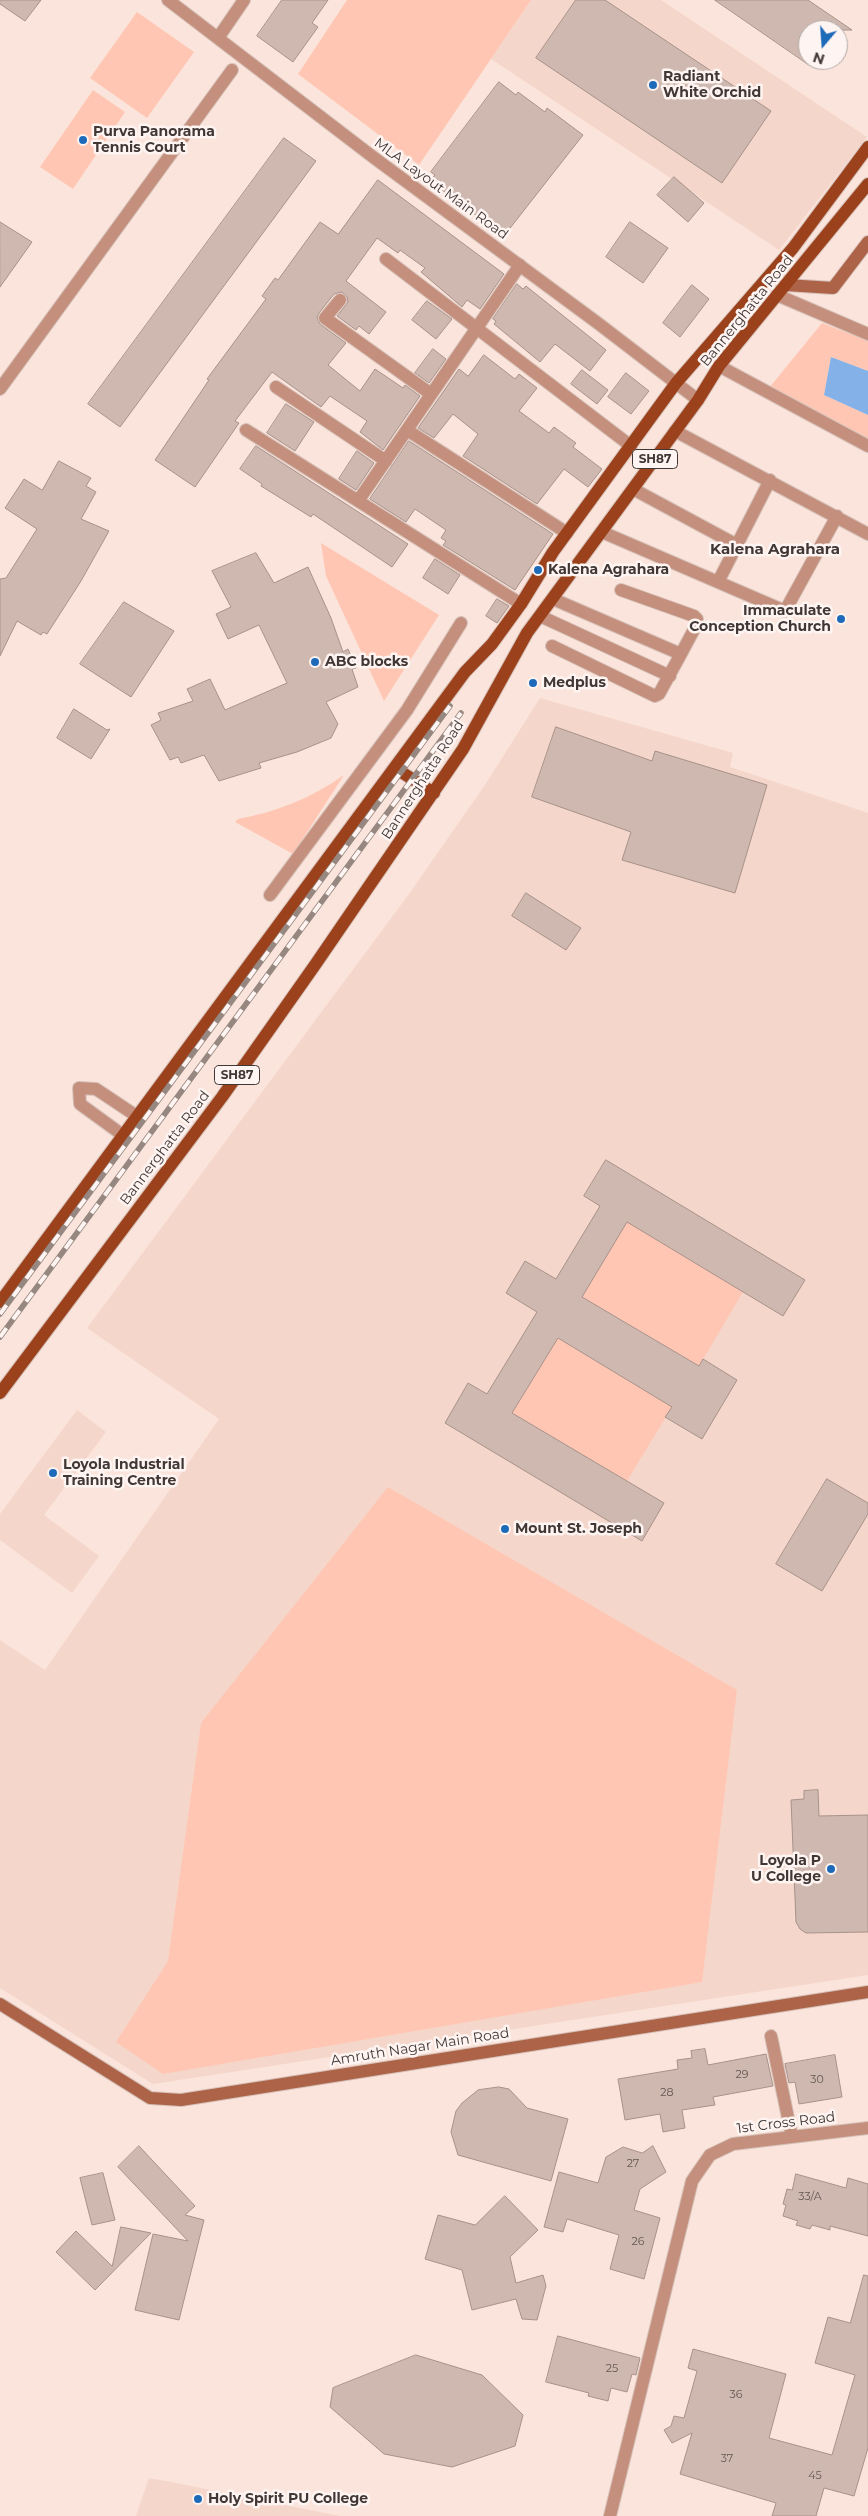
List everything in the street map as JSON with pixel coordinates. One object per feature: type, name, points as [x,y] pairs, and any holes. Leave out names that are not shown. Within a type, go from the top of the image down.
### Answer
[{"type":"main road","name":"Bannerghatta Road","points":[[0,1302],[427,724],[521,604],[567,533],[676,383],[793,248],[868,147]]},
{"type":"main road","name":"Bannerghatta Road","points":[[0,1393],[222,1097],[434,793],[463,749],[527,633],[698,400],[719,366],[868,184]]},
{"type":"main road","points":[[786,285],[833,288],[868,242]]},
{"type":"main road","points":[[395,768],[434,793]]},
{"type":"main road","name":"Amruth Nagar Main Road","points":[[0,2004],[150,2098],[181,2100],[868,1992]]},
{"type":"street","name":"MLA Layout Main Road","points":[[168,0],[380,163],[520,265],[698,400]]},
{"type":"street","points":[[218,38],[244,0]]},
{"type":"street","points":[[0,389],[232,70]]},
{"type":"street","points":[[386,260],[630,446]]},
{"type":"street","points":[[358,502],[475,328],[520,265]]},
{"type":"street","points":[[777,295],[868,334]]},
{"type":"street","points":[[340,300],[325,318],[431,394]]},
{"type":"street","points":[[719,366],[868,446]]},
{"type":"street","points":[[276,387],[386,461]]},
{"type":"street","points":[[246,430],[521,604]]},
{"type":"street","points":[[407,430],[567,533]]},
{"type":"street","points":[[675,431],[868,534]]},
{"type":"street","points":[[718,582],[770,480]]},
{"type":"street","points":[[633,489],[737,545]]},
{"type":"street","points":[[602,532],[785,610],[837,516]]},
{"type":"street","points":[[552,646],[650,695],[659,694],[697,624],[697,619],[694,616],[621,590]]},
{"type":"street","points":[[553,599],[676,652],[682,652]]},
{"type":"street","points":[[540,616],[670,676]]},
{"type":"street","points":[[270,895],[408,710],[461,623]]},
{"type":"street","points":[[124,1136],[80,1104],[79,1088],[96,1089],[138,1117]]},
{"type":"street","points":[[771,2036],[792,2137]]},
{"type":"street","name":"1st Cross Road","points":[[610,2516],[692,2181],[710,2155],[733,2144],[868,2128]]},
{"type":"shaded area","points":[[347,0],[531,0],[419,165],[298,74]]},
{"type":"shaded area","points":[[531,0],[661,0],[867,137],[779,250],[491,59]]},
{"type":"shaded area","points":[[137,12],[194,52],[147,118],[90,78]]},
{"type":"shaded area","name":"Purva Panorama Tennis Court","points":[[93,90],[125,112],[73,189],[40,167]]},
{"type":"shaded area","points":[[822,323],[868,341],[868,371],[831,357],[824,395],[868,415],[868,440],[769,388]]},
{"type":"shaded area","points":[[321,543],[439,615],[384,701],[326,576]]},
{"type":"shaded area","name":"Mount St. Joseph","points":[[540,698],[733,753],[730,767],[868,813],[868,1975],[153,2084],[0,1988],[0,1640],[45,1670],[219,1419],[87,1328],[409,894],[485,785]]},
{"type":"shaded area","points":[[344,775],[293,854],[235,822],[238,819],[293,803],[319,791]]},
{"type":"shaded area","points":[[627,1222],[743,1292],[699,1366],[582,1297]]},
{"type":"shaded area","points":[[558,1338],[672,1407],[627,1481],[512,1413]]},
{"type":"shaded area","name":"Loyola Industrial Training Centre","points":[[77,1410],[106,1432],[44,1515],[99,1556],[72,1593],[0,1540],[0,1514]]},
{"type":"shaded area","points":[[388,1487],[737,1690],[702,1982],[163,2074],[116,2042],[168,1961],[201,1723]]},
{"type":"shaded area","name":"Holy Spirit PU College","points":[[149,2478],[171,2482],[340,2516],[136,2516]]},
{"type":"water","points":[[831,357],[868,371],[868,415],[824,395]]},
{"type":"building","points":[[0,0],[41,0],[25,21],[0,4]]},
{"type":"building","points":[[282,0],[328,0],[312,23],[318,27],[293,62],[257,36]]},
{"type":"building","name":"Radiant White Orchid","points":[[576,0],[605,0],[771,111],[722,183],[536,58]]},
{"type":"building","points":[[715,0],[808,0],[837,20],[798,20],[798,57]]},
{"type":"building","points":[[499,82],[516,95],[518,92],[545,112],[547,108],[583,135],[507,232],[488,218],[485,222],[430,181],[435,175],[431,172]]},
{"type":"building","points":[[284,138],[316,161],[120,427],[88,404]]},
{"type":"building","points":[[674,177],[704,203],[688,222],[657,195]]},
{"type":"building","points":[[378,180],[504,274],[480,309],[467,300],[462,307],[421,272],[425,268],[400,250],[398,253],[377,238],[346,281],[386,312],[369,334],[359,326],[356,330],[337,316],[348,302],[347,297],[342,292],[334,294],[319,313],[317,317],[320,324],[346,343],[328,365],[360,391],[375,369],[403,388],[405,385],[420,396],[383,450],[360,432],[367,421],[330,396],[321,407],[272,372],[235,421],[239,423],[195,487],[155,460],[209,380],[207,379],[266,299],[262,296],[275,278],[278,280],[320,222],[338,234]]},
{"type":"building","points":[[0,222],[32,242],[0,287]]},
{"type":"building","points":[[630,222],[668,248],[643,283],[606,257]]},
{"type":"building","points":[[517,284],[523,289],[526,286],[606,350],[590,371],[555,344],[540,362],[494,324],[496,321],[493,319]]},
{"type":"building","points":[[692,285],[709,299],[680,337],[663,323]]},
{"type":"building","points":[[427,301],[452,319],[436,339],[412,320]]},
{"type":"building","points":[[433,349],[446,359],[429,383],[415,373]]},
{"type":"building","points":[[484,355],[515,379],[519,374],[537,388],[519,411],[549,433],[554,427],[576,443],[573,447],[602,469],[588,487],[564,469],[537,504],[463,456],[478,434],[453,414],[434,438],[418,428],[459,369],[468,376]]},
{"type":"building","points":[[582,370],[608,390],[597,404],[571,384]]},
{"type":"building","points":[[626,373],[649,391],[631,414],[608,397]]},
{"type":"building","points":[[286,404],[314,422],[295,451],[267,433]]},
{"type":"building","points":[[409,441],[553,534],[515,590],[443,545],[446,541],[441,538],[446,530],[415,509],[406,522],[370,499]]},
{"type":"building","points":[[256,446],[408,544],[392,567],[313,514],[311,517],[261,486],[262,484],[240,469]]},
{"type":"building","points":[[357,451],[374,463],[356,490],[339,479]]},
{"type":"building","points":[[59,461],[91,478],[86,486],[96,492],[81,519],[109,531],[81,581],[47,634],[43,632],[41,635],[17,621],[0,656],[0,579],[6,578],[37,529],[5,508],[24,479],[42,490]]},
{"type":"building","name":"ABC blocks","points":[[256,553],[274,583],[308,567],[331,618],[343,652],[348,649],[356,668],[352,669],[358,687],[326,702],[338,724],[331,738],[297,752],[259,763],[261,768],[219,781],[204,755],[181,763],[178,757],[170,760],[151,725],[161,720],[158,713],[193,701],[187,689],[210,679],[225,710],[287,683],[259,625],[228,639],[216,614],[231,607],[212,571]]},
{"type":"building","points":[[435,559],[460,575],[448,594],[423,578]]},
{"type":"building","points":[[497,599],[509,606],[497,623],[486,616]]},
{"type":"building","points":[[124,602],[174,631],[131,697],[80,664]]},
{"type":"building","points":[[74,709],[107,730],[110,729],[91,759],[57,738]]},
{"type":"building","points":[[556,727],[652,761],[655,751],[767,785],[735,893],[622,860],[631,832],[532,797]]},
{"type":"building","points":[[526,893],[581,928],[566,950],[512,916]]},
{"type":"building","name":"Mount St. Joseph","points":[[606,1160],[805,1280],[783,1316],[627,1222],[582,1297],[699,1366],[703,1359],[737,1380],[702,1439],[665,1417],[672,1407],[558,1338],[512,1413],[664,1503],[642,1541],[445,1423],[468,1383],[487,1394],[537,1312],[506,1293],[525,1261],[556,1279],[600,1206],[584,1196]]},
{"type":"building","points":[[827,1479],[868,1503],[868,1514],[822,1591],[776,1564]]},
{"type":"building","name":"Loyola P U College","points":[[818,1790],[819,1816],[868,1815],[868,1932],[806,1933],[800,1929],[796,1922],[791,1800],[804,1799],[804,1791]]},
{"type":"building","points":[[705,2049],[708,2065],[766,2054],[773,2086],[713,2097],[715,2105],[682,2110],[685,2128],[663,2132],[660,2114],[625,2120],[618,2079],[678,2069],[677,2060],[692,2058],[691,2051]]},
{"type":"building","points":[[835,2055],[842,2097],[799,2104],[795,2082],[789,2083],[785,2064]]},
{"type":"building","points":[[499,2087],[509,2089],[527,2108],[568,2119],[551,2181],[458,2155],[451,2132],[456,2111],[462,2103],[478,2090]]},
{"type":"building","points":[[139,2146],[195,2206],[185,2215],[204,2220],[179,2320],[135,2310],[153,2234],[188,2241],[118,2167]]},
{"type":"building","points":[[653,2146],[666,2172],[640,2189],[634,2210],[660,2218],[644,2279],[610,2269],[619,2235],[567,2219],[563,2232],[544,2227],[559,2172],[598,2183],[606,2157],[623,2147],[642,2153]]},
{"type":"building","points":[[103,2173],[115,2220],[92,2225],[80,2178]]},
{"type":"building","points":[[796,2174],[846,2188],[848,2178],[868,2184],[868,2236],[830,2226],[830,2230],[812,2225],[810,2229],[796,2225],[798,2221],[783,2216],[786,2205],[783,2204],[787,2189],[792,2190]]},
{"type":"building","points":[[505,2196],[538,2230],[510,2257],[516,2283],[543,2275],[546,2286],[537,2320],[522,2319],[516,2299],[472,2310],[462,2270],[425,2259],[438,2215],[475,2225]]},
{"type":"building","points":[[121,2227],[151,2233],[95,2290],[56,2252],[76,2231],[112,2266]]},
{"type":"building","points":[[864,2275],[868,2276],[868,2448],[854,2496],[824,2488],[816,2516],[772,2516],[776,2503],[680,2474],[692,2433],[672,2443],[664,2430],[671,2426],[674,2416],[684,2418],[697,2371],[688,2368],[693,2349],[786,2374],[769,2438],[832,2455],[855,2375],[815,2363],[828,2317],[850,2323]]},
{"type":"building","points":[[558,2336],[640,2358],[636,2375],[632,2374],[627,2392],[611,2388],[608,2401],[588,2396],[589,2393],[546,2382]]},
{"type":"building","points":[[416,2355],[482,2375],[523,2415],[515,2446],[452,2467],[384,2454],[330,2407],[333,2388]]},
{"type":"railway","points":[[0,1314],[450,706]]},
{"type":"railway","points":[[0,1337],[461,713]]},
{"type":"place","name":"Radiant White Orchid","points":[[653,85]]},
{"type":"place","name":"Purva Panorama Tennis Court","points":[[83,140]]},
{"type":"place","name":"Kalena Agrahara","points":[[538,570]]},
{"type":"place","name":"Immaculate Conception Church","points":[[841,619]]},
{"type":"place","name":"ABC blocks","points":[[315,662]]},
{"type":"place","name":"Medplus","points":[[533,683]]},
{"type":"place","name":"Loyola Industrial Training Centre","points":[[53,1473]]},
{"type":"place","name":"Mount St. Joseph","points":[[505,1529]]},
{"type":"place","name":"Loyola P U College","points":[[831,1869]]},
{"type":"place","name":"Holy Spirit PU College","points":[[198,2499]]},
{"type":"district","name":"Kalena Agrahara","points":[[775,550]]}]
